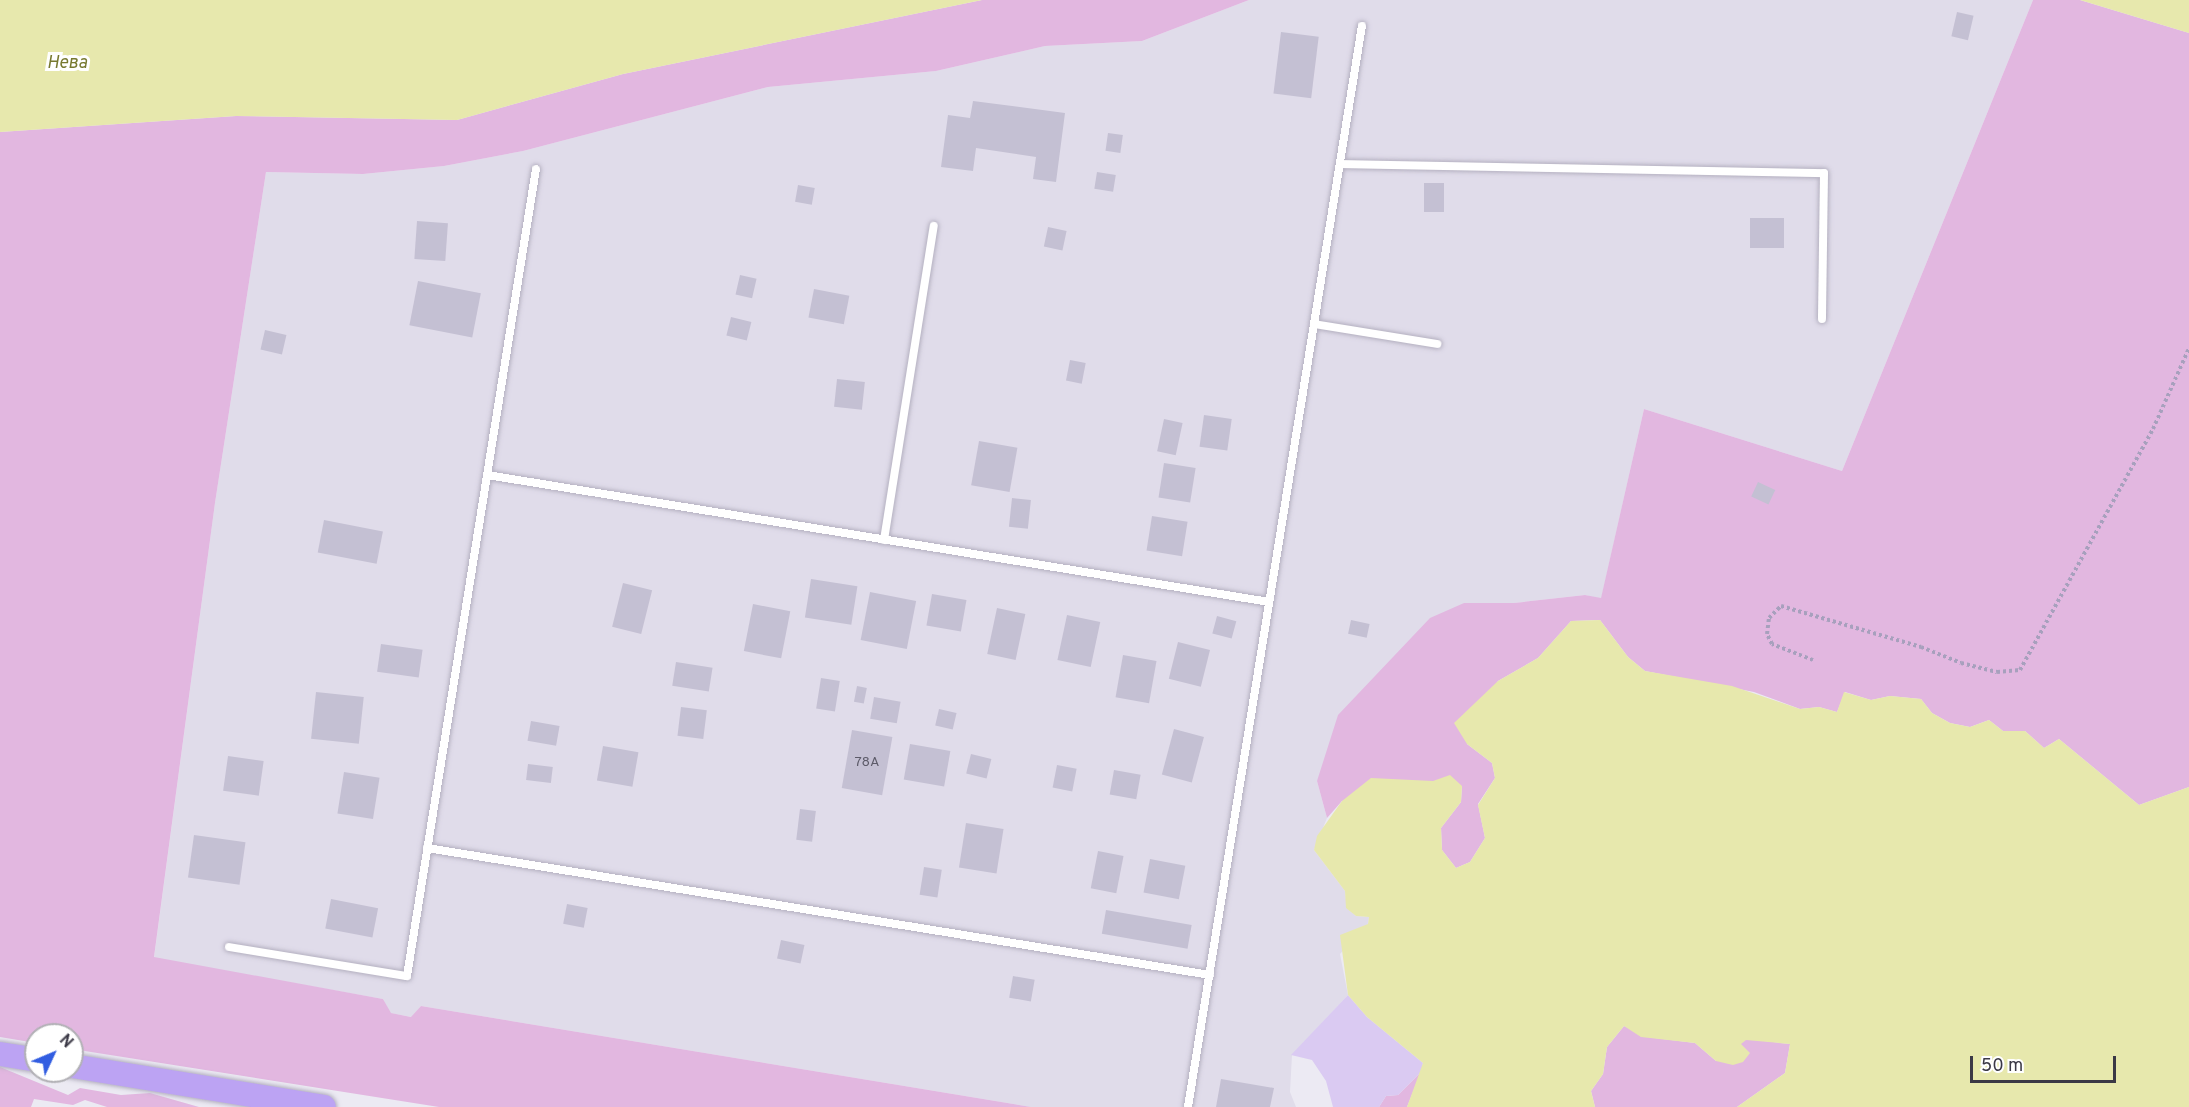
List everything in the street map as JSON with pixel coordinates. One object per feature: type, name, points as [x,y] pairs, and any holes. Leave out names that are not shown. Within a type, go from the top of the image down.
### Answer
[{"type":"main road","points":[[0,1054],[24,1058]]},
{"type":"main road","points":[[84,1068],[324,1107]]},
{"type":"lane","points":[[1188,1107],[1314,324],[1342,164],[1362,26]]},
{"type":"lane","points":[[1342,164],[1824,173],[1822,319]]},
{"type":"lane","points":[[229,947],[407,976],[536,169]]},
{"type":"lane","points":[[884,540],[934,226]]},
{"type":"lane","points":[[1314,324],[1437,344]]},
{"type":"lane","points":[[487,475],[1269,602]]},
{"type":"lane","points":[[427,848],[1210,975]]},
{"type":"path","points":[[1813,660],[1772,645],[1767,634],[1769,618],[1781,606],[1921,646],[1961,663],[1997,672],[2020,670],[2153,429],[2189,348]]},
{"type":"shaded area","points":[[982,0],[1249,0],[1142,41],[1045,46],[936,71],[768,87],[523,151],[444,166],[363,174],[266,172],[215,503],[154,957],[383,999],[391,1013],[411,1017],[421,1006],[1031,1107],[439,1107],[84,1051],[84,1023],[24,1023],[24,1041],[0,1037],[0,132],[236,116],[457,120],[623,74]]},
{"type":"shaded area","points":[[1249,0],[2033,0],[1842,471],[1644,409],[1601,599],[1585,595],[1514,603],[1464,603],[1317,781],[1327,818],[1314,850],[1345,891],[1347,908],[1356,916],[1369,917],[1368,924],[1340,954],[1348,995],[1292,1055],[1290,1092],[1296,1107],[1031,1107],[421,1006],[412,1017],[390,1013],[383,999],[154,958],[215,503],[266,172],[363,174],[444,166],[523,151],[768,87],[936,71],[1045,46],[1142,41]]},
{"type":"shaded area","points":[[2033,0],[2080,0],[2189,33],[2189,787],[2139,805],[2059,739],[2044,748],[2025,731],[2003,731],[1989,720],[1970,727],[1950,723],[1932,713],[1921,699],[1890,696],[1871,700],[1845,692],[1837,712],[1819,707],[1800,709],[1754,692],[1645,671],[1628,657],[1600,620],[1571,621],[1538,658],[1498,681],[1467,744],[1492,763],[1495,778],[1478,804],[1485,838],[1470,862],[1456,868],[1442,850],[1441,828],[1461,802],[1462,786],[1419,781],[1342,801],[1327,818],[1317,781],[1338,715],[1430,618],[1464,603],[1514,603],[1585,595],[1601,598],[1644,409],[1842,471]]},
{"type":"shaded area","points":[[1624,1026],[1655,1038],[1695,1043],[1716,1061],[1746,1039],[1790,1044],[1785,1073],[1737,1107],[1595,1107],[1591,1091],[1603,1074],[1607,1047]]},
{"type":"shaded area","points":[[0,1067],[24,1077],[24,1083],[39,1083],[68,1095],[80,1088],[121,1095],[150,1093],[199,1107],[107,1107],[85,1100],[73,1105],[34,1099],[31,1107],[0,1107]]},
{"type":"shaded area","points":[[1421,1072],[1407,1107],[1379,1107],[1386,1096],[1398,1095]]},
{"type":"sand","points":[[1348,995],[1367,1017],[1423,1063],[1421,1072],[1398,1095],[1386,1096],[1379,1107],[1333,1107],[1326,1081],[1312,1060],[1291,1055]]},
{"type":"water","name":"Нева","points":[[0,0],[982,0],[623,74],[457,120],[236,116],[0,132]]},
{"type":"water","points":[[2080,0],[2189,0],[2189,33]]},
{"type":"water","points":[[1600,620],[1628,657],[1645,671],[1732,686],[1800,709],[1819,707],[1837,712],[1844,692],[1871,700],[1890,696],[1921,699],[1932,713],[1950,723],[1970,727],[1989,720],[2003,731],[2025,731],[2044,748],[2059,739],[2139,805],[2189,787],[2189,1107],[1737,1107],[1785,1073],[1790,1044],[1746,1040],[1741,1044],[1750,1053],[1743,1062],[1733,1065],[1716,1061],[1695,1043],[1641,1037],[1624,1026],[1607,1047],[1603,1074],[1591,1091],[1595,1107],[1407,1107],[1423,1063],[1367,1017],[1348,995],[1340,935],[1368,924],[1369,917],[1356,916],[1346,908],[1345,891],[1314,850],[1317,836],[1342,801],[1371,778],[1433,781],[1450,775],[1462,786],[1461,802],[1441,828],[1442,850],[1456,868],[1470,862],[1485,838],[1478,805],[1495,778],[1492,763],[1467,744],[1454,723],[1498,681],[1538,658],[1571,621]]},
{"type":"building","points":[[1957,12],[1974,16],[1968,40],[1951,36]]},
{"type":"building","points":[[1281,32],[1319,37],[1311,98],[1273,94]]},
{"type":"building","points":[[973,101],[1065,113],[1056,182],[1033,179],[1036,157],[976,148],[973,171],[941,167],[948,115],[970,118]]},
{"type":"building","points":[[1108,133],[1123,135],[1120,153],[1105,151]]},
{"type":"building","points":[[1097,172],[1116,175],[1113,192],[1094,189]]},
{"type":"building","points":[[1424,183],[1444,183],[1444,212],[1424,212]]},
{"type":"building","points":[[798,185],[815,188],[812,205],[795,202]]},
{"type":"building","points":[[1750,218],[1784,218],[1784,248],[1750,248]]},
{"type":"building","points":[[417,221],[448,223],[445,261],[414,259]]},
{"type":"building","points":[[1048,227],[1067,231],[1062,251],[1044,247]]},
{"type":"building","points":[[740,275],[757,279],[752,298],[736,294]]},
{"type":"building","points":[[418,281],[481,293],[472,337],[409,325]]},
{"type":"building","points":[[814,289],[849,296],[844,324],[808,317]]},
{"type":"building","points":[[731,317],[751,322],[747,341],[726,335]]},
{"type":"building","points":[[265,330],[286,335],[282,354],[261,349]]},
{"type":"building","points":[[1070,360],[1086,363],[1082,384],[1066,381]]},
{"type":"building","points":[[837,379],[865,382],[862,410],[834,407]]},
{"type":"building","points":[[1204,415],[1232,419],[1227,451],[1200,447]]},
{"type":"building","points":[[1164,419],[1183,423],[1176,455],[1157,451]]},
{"type":"building","points":[[979,441],[1017,448],[1010,492],[971,485]]},
{"type":"building","points":[[1164,463],[1196,468],[1190,503],[1159,498]]},
{"type":"building","points":[[1758,482],[1775,490],[1768,505],[1751,497]]},
{"type":"building","points":[[1012,498],[1031,500],[1028,529],[1009,527]]},
{"type":"building","points":[[1152,516],[1188,522],[1182,556],[1147,551]]},
{"type":"building","points":[[324,520],[383,531],[377,564],[318,552]]},
{"type":"building","points":[[811,579],[857,586],[851,625],[805,618]]},
{"type":"building","points":[[623,583],[652,590],[641,634],[612,627]]},
{"type":"building","points":[[870,592],[916,601],[907,649],[861,640]]},
{"type":"building","points":[[932,594],[966,600],[961,632],[926,626]]},
{"type":"building","points":[[753,604],[790,611],[781,658],[744,651]]},
{"type":"building","points":[[997,608],[1025,614],[1016,660],[987,654]]},
{"type":"building","points":[[1067,615],[1100,622],[1091,667],[1057,660]]},
{"type":"building","points":[[1217,616],[1236,621],[1232,639],[1212,633]]},
{"type":"building","points":[[1351,620],[1370,624],[1367,638],[1348,634]]},
{"type":"building","points":[[1178,642],[1210,650],[1201,687],[1169,679]]},
{"type":"building","points":[[381,644],[423,650],[419,678],[377,672]]},
{"type":"building","points":[[1123,655],[1156,661],[1149,703],[1116,697]]},
{"type":"building","points":[[676,662],[713,668],[709,691],[672,686]]},
{"type":"building","points":[[821,678],[840,681],[835,712],[816,709]]},
{"type":"building","points":[[857,686],[867,688],[864,704],[854,702]]},
{"type":"building","points":[[316,692],[364,697],[359,744],[311,739]]},
{"type":"building","points":[[874,697],[901,702],[897,723],[870,719]]},
{"type":"building","points":[[681,707],[707,710],[703,739],[677,736]]},
{"type":"building","points":[[939,709],[957,713],[953,730],[935,726]]},
{"type":"building","points":[[531,721],[560,726],[556,746],[528,741]]},
{"type":"building","points":[[1174,729],[1204,737],[1192,782],[1162,774]]},
{"type":"building","points":[[852,730],[892,737],[882,795],[842,788]]},
{"type":"building","points":[[910,744],[950,751],[944,787],[904,779]]},
{"type":"building","points":[[603,746],[638,752],[632,787],[597,780]]},
{"type":"building","points":[[971,754],[991,759],[987,778],[966,773]]},
{"type":"building","points":[[228,756],[264,761],[259,796],[223,791]]},
{"type":"building","points":[[528,764],[553,767],[551,783],[526,780]]},
{"type":"building","points":[[1057,765],[1077,769],[1072,791],[1053,788]]},
{"type":"building","points":[[1114,770],[1141,775],[1136,799],[1110,795]]},
{"type":"building","points":[[344,772],[380,778],[373,819],[337,813]]},
{"type":"building","points":[[800,809],[816,811],[812,842],[796,840]]},
{"type":"building","points":[[966,823],[1004,829],[996,873],[959,867]]},
{"type":"building","points":[[194,835],[245,842],[240,885],[188,878]]},
{"type":"building","points":[[1098,851],[1124,856],[1116,893],[1091,888]]},
{"type":"building","points":[[1150,859],[1185,866],[1179,899],[1144,892]]},
{"type":"building","points":[[924,867],[942,870],[937,897],[920,895]]},
{"type":"building","points":[[331,899],[378,908],[372,938],[325,928]]},
{"type":"building","points":[[567,904],[588,908],[584,928],[563,924]]},
{"type":"building","points":[[1106,910],[1192,925],[1188,949],[1102,934]]},
{"type":"building","points":[[781,940],[804,945],[801,964],[777,959]]},
{"type":"building","points":[[1013,976],[1035,980],[1031,1001],[1009,998]]},
{"type":"building","points":[[1221,1079],[1274,1088],[1270,1107],[1216,1107]]}]
